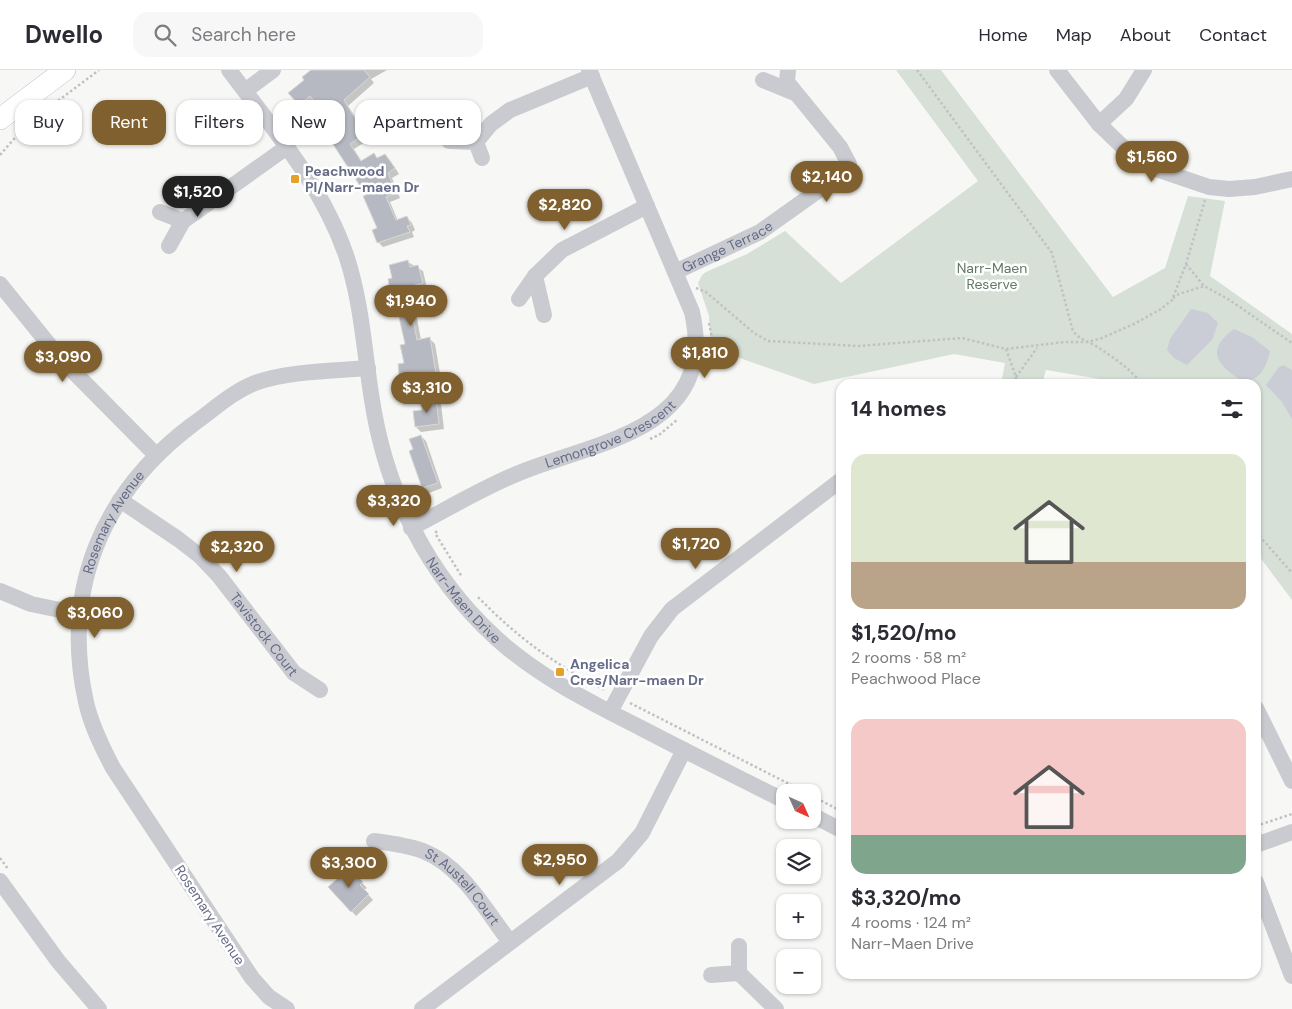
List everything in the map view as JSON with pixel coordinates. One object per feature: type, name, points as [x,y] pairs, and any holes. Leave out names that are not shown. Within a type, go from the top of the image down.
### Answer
[{"type":"main road","points":[[0,119],[66,70]]},
{"type":"street","name":"Narr-Maen Drive","points":[[229,70],[287,147],[326,207],[346,256],[361,311],[368,368],[383,455],[411,528],[446,582],[495,637],[552,681],[776,797]]},
{"type":"street","points":[[245,91],[273,70]]},
{"type":"street","name":"Grange Terrace","points":[[682,269],[760,232],[840,175],[849,164],[840,147],[787,82],[788,70]]},
{"type":"street","points":[[1057,70],[1099,124],[1137,158],[1156,168],[1209,186],[1229,189],[1291,181]]},
{"type":"street","points":[[1099,124],[1126,99],[1144,70]]},
{"type":"street","points":[[481,136],[491,124],[510,110],[591,73]]},
{"type":"street","name":"Lemongrove Crescent","points":[[411,528],[523,471],[619,438],[652,422],[669,408],[689,378],[694,359],[696,339],[682,269],[647,206],[591,73]]},
{"type":"street","name":"Grange Terrace","points":[[763,80],[795,93]]},
{"type":"street","points":[[477,145],[482,158]]},
{"type":"street","points":[[169,246],[183,221],[287,147]]},
{"type":"street","points":[[519,299],[535,276],[562,250],[647,206]]},
{"type":"street","points":[[160,212],[183,221]]},
{"type":"street","points":[[535,276],[544,315]]},
{"type":"street","points":[[0,284],[60,357],[156,455]]},
{"type":"street","name":"Rosemary Avenue","points":[[287,1009],[270,997],[252,978],[113,768],[97,737],[86,703],[80,668],[79,614],[85,577],[101,534],[120,500],[156,455],[222,403],[254,384],[273,378],[368,368]]},
{"type":"street","points":[[610,712],[650,636],[672,610],[836,484]]},
{"type":"street","name":"Tavistock Court","points":[[120,500],[200,556],[219,576],[294,673],[320,690]]},
{"type":"street","points":[[0,591],[31,604],[79,614]]},
{"type":"street","points":[[1261,718],[1292,781]]},
{"type":"street","points":[[422,1009],[608,870],[627,852],[642,833],[684,750]]},
{"type":"street","points":[[821,820],[836,827]]},
{"type":"street","points":[[1261,843],[1292,832]]},
{"type":"street","name":"St Austell Court","points":[[374,841],[416,848],[440,860],[460,877],[510,942]]},
{"type":"street","points":[[0,881],[58,961],[99,1009]]},
{"type":"street","points":[[1261,895],[1292,976]]},
{"type":"street","points":[[739,946],[739,973],[776,1009]]},
{"type":"street","points":[[711,975],[739,973]]},
{"type":"path","points":[[0,155],[27,124],[99,70]]},
{"type":"path","points":[[917,70],[1052,253],[1073,331],[1077,337],[1088,342],[1138,379]]},
{"type":"path","points":[[1172,300],[1186,264],[1209,186]]},
{"type":"path","points":[[1186,264],[1204,286],[1228,299],[1292,342]]},
{"type":"path","points":[[682,269],[700,296]]},
{"type":"path","points":[[696,288],[706,292],[754,333],[768,341],[858,346],[962,338],[1006,350],[1065,342],[1088,342],[1102,338],[1134,324],[1161,309],[1179,294],[1204,286]]},
{"type":"path","points":[[708,320],[712,338],[709,355]]},
{"type":"path","points":[[1016,377],[1037,347]]},
{"type":"path","points":[[1006,350],[1016,377]]},
{"type":"path","points":[[642,443],[659,435],[684,413]]},
{"type":"path","points":[[441,528],[435,533],[462,578]]},
{"type":"path","points":[[1261,538],[1292,573]]},
{"type":"path","points":[[473,592],[506,625],[558,665],[789,784]]},
{"type":"path","points":[[821,801],[836,808]]},
{"type":"path","points":[[1261,824],[1292,814]]},
{"type":"green space","name":"Narr-Maen Reserve","points":[[896,70],[941,70],[1113,297],[1165,268],[1188,196],[1225,201],[1210,276],[1292,334],[1292,600],[1261,559],[1261,379],[1100,379],[1046,370],[1043,379],[1002,379],[1005,363],[954,354],[814,384],[711,348],[709,316],[698,283],[706,272],[747,254],[785,231],[841,283],[978,181]]},
{"type":"shaded area","points":[[1191,309],[1208,313],[1218,323],[1212,340],[1187,365],[1174,358],[1167,350],[1170,339]]},
{"type":"shaded area","points":[[1234,329],[1252,337],[1270,351],[1264,368],[1258,376],[1254,379],[1238,379],[1221,364],[1217,351],[1225,337]]},
{"type":"shaded area","points":[[1283,365],[1292,370],[1292,419],[1282,402],[1266,385],[1278,368]]},
{"type":"building","points":[[311,70],[364,70],[370,77],[344,100],[313,100],[310,96],[305,100],[294,100],[288,93],[304,80],[302,77]]},
{"type":"building","points":[[345,102],[355,118],[355,141],[350,144],[361,161],[374,153],[377,158],[385,154],[395,168],[388,173],[396,193],[386,197],[396,220],[407,216],[411,225],[407,226],[410,232],[377,243],[372,230],[377,228],[363,196],[366,195],[333,145],[345,145]]},
{"type":"building","points":[[408,260],[410,267],[418,265],[423,283],[415,285],[418,301],[410,303],[417,340],[430,337],[436,374],[426,376],[427,387],[407,389],[405,375],[399,375],[398,364],[404,363],[400,345],[405,344],[393,290],[390,291],[388,279],[392,278],[389,265]]},
{"type":"building","points":[[436,398],[439,424],[415,427],[413,411],[422,410],[421,400]]},
{"type":"building","points":[[421,435],[438,483],[422,488],[409,451],[413,449],[409,439]]},
{"type":"building","points":[[348,867],[363,882],[360,885],[369,894],[351,912],[328,887],[339,877],[337,875]]},
{"type":"place","name":"Peachwood Pl/Narr-maen Dr","points":[[295,179]]},
{"type":"place","name":"Angelica Cres/Narr-maen Dr","points":[[560,672]]}]
